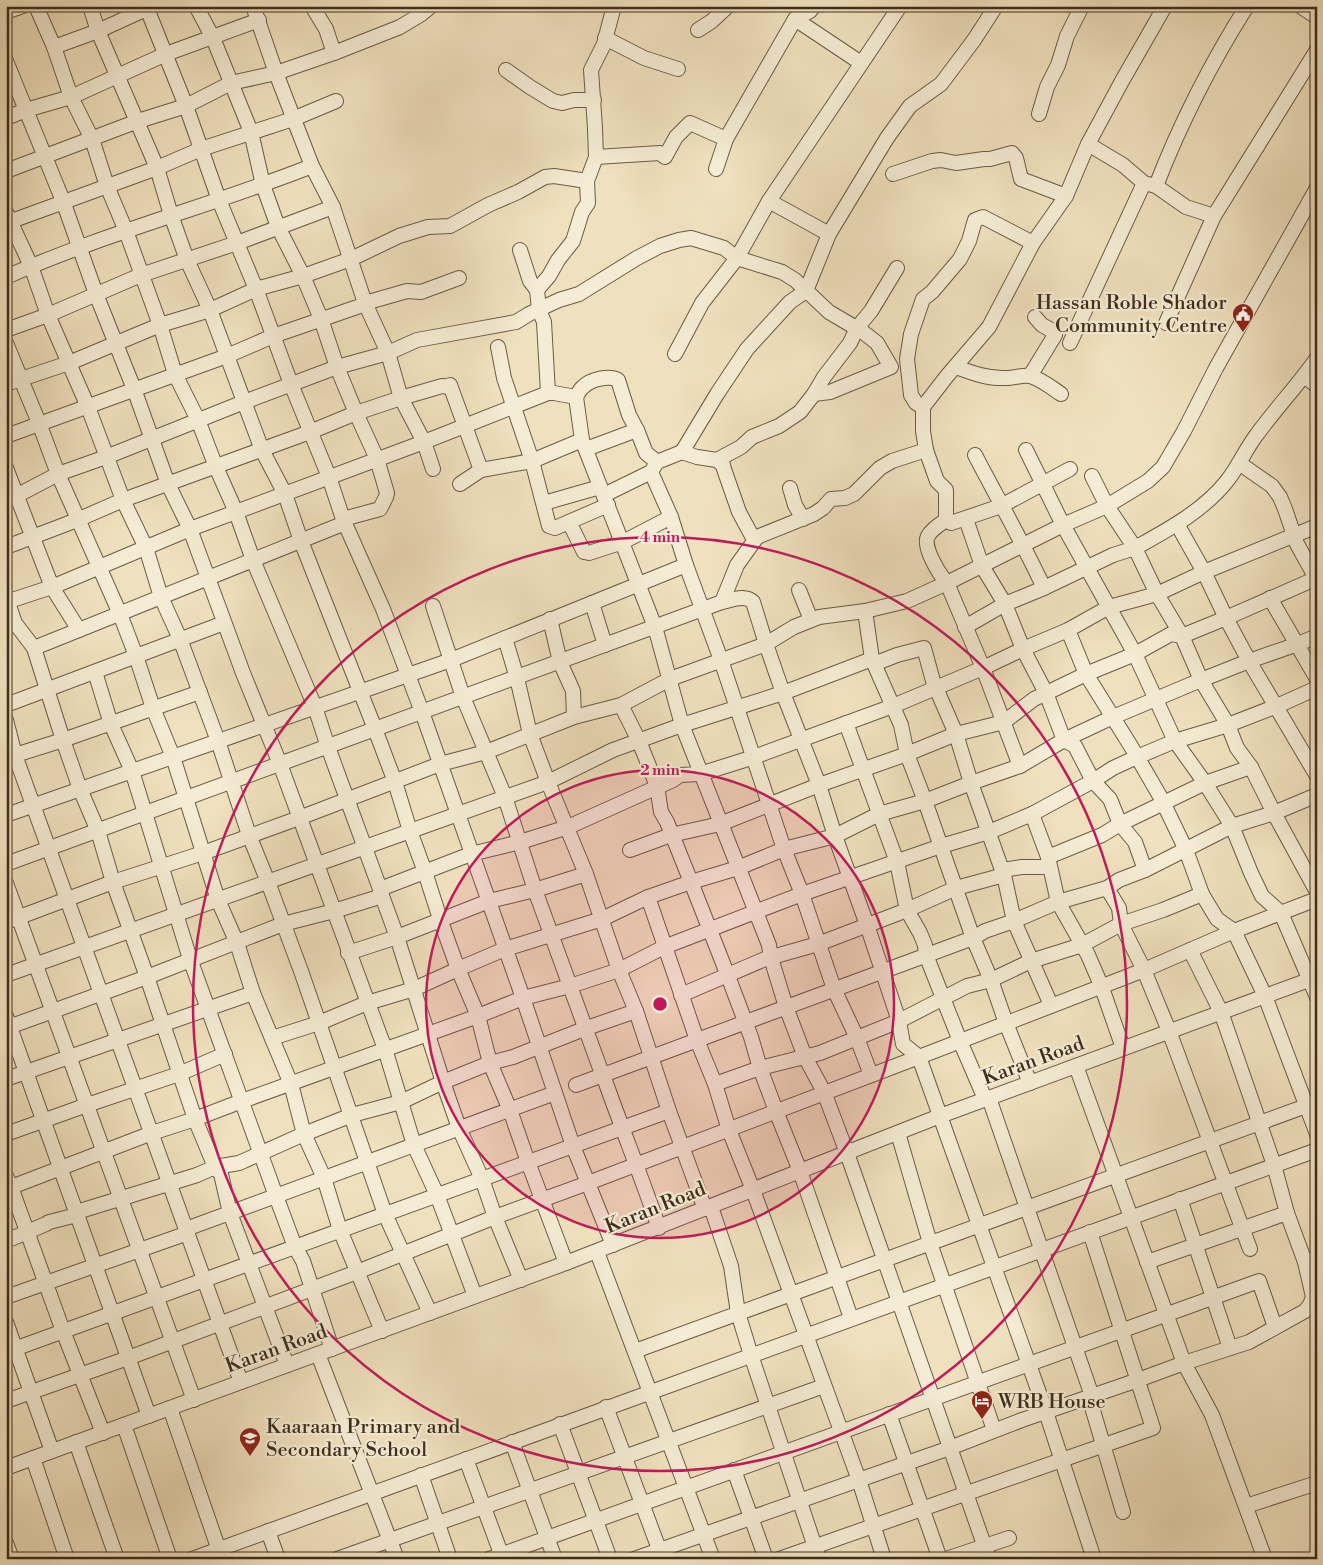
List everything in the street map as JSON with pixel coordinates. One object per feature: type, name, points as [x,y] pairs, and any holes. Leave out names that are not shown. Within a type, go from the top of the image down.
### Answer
[{"type":"street","points":[[6,12],[23,6]]},
{"type":"street","points":[[36,6],[54,47],[72,97],[92,138],[107,186],[126,231],[160,325],[175,374],[198,420],[236,512],[253,560],[315,707],[397,937],[459,1128],[482,1179],[495,1217],[521,1280]]},
{"type":"street","points":[[90,6],[98,31],[138,121],[156,168],[187,260],[210,310],[262,450],[285,494],[301,541],[375,729],[395,782],[440,919],[478,1016],[490,1063],[510,1110],[566,1264]]},
{"type":"street","points":[[34,648],[301,541],[344,521],[380,509],[386,497],[387,493],[377,459],[337,367],[321,319],[303,276],[278,227],[263,186],[251,132],[213,38],[196,6]]},
{"type":"street","points":[[253,6],[293,119],[312,166],[333,207],[366,304],[388,353],[401,398],[424,442],[433,469]]},
{"type":"street","points":[[312,6],[326,30],[334,53]]},
{"type":"street","points":[[6,171],[138,121],[186,106],[231,82],[276,73],[334,53],[400,27],[431,6]]},
{"type":"street","points":[[537,290],[574,241],[582,212],[588,203],[587,181],[596,157],[591,70],[605,38],[614,6]]},
{"type":"street","points":[[675,354],[702,303],[738,258],[770,201],[900,6]]},
{"type":"street","points":[[498,347],[504,378],[532,461],[551,528],[569,522],[604,495],[682,452],[747,350],[790,302],[806,291],[829,234],[856,186],[892,130],[910,106],[941,84],[974,40],[996,6]]},
{"type":"street","points":[[1039,114],[1047,87],[1058,65],[1067,36],[1082,6]]},
{"type":"street","points":[[1020,766],[983,668],[947,584],[938,572],[932,558],[927,539],[946,520],[946,490],[937,481],[926,450],[923,431],[923,407],[989,327],[1034,243],[1066,196],[1088,144],[1165,6]]},
{"type":"street","points":[[1070,343],[1216,58],[1247,6]]},
{"type":"street","points":[[1300,6],[1317,17]]},
{"type":"street","points":[[54,47],[98,31],[149,7],[219,200],[256,289],[291,384],[329,477],[344,521],[383,609],[422,712],[523,998],[572,1146],[613,1245]]},
{"type":"street","points":[[716,169],[726,138],[795,19],[809,8]]},
{"type":"street","points":[[698,30],[712,21],[720,9]]},
{"type":"street","points":[[795,19],[861,63]]},
{"type":"street","points":[[6,118],[26,110],[72,97],[166,54],[258,20]]},
{"type":"street","points":[[605,38],[644,58],[678,70]]},
{"type":"street","points":[[1166,322],[1214,216],[1317,50]]},
{"type":"street","points":[[7,65],[63,202],[168,484],[190,529],[224,623],[280,764],[348,954],[385,1049],[414,1145],[437,1195],[475,1296]]},
{"type":"street","points":[[506,70],[553,101],[594,100]]},
{"type":"street","points":[[336,101],[293,119],[201,149],[156,168],[63,202],[8,219],[31,266],[48,315],[88,407],[123,500],[146,548],[161,597],[180,640],[218,741],[249,835],[319,1023],[385,1214],[430,1313]]},
{"type":"street","points":[[596,157],[660,153],[665,157],[676,137],[690,123],[726,138]]},
{"type":"street","points":[[1088,144],[1123,164],[1150,185],[1186,207],[1214,216]]},
{"type":"street","points":[[893,174],[932,161],[941,160],[952,163],[984,158],[990,159],[1012,153],[1016,158],[1021,179],[1066,196]]},
{"type":"street","points":[[6,277],[126,231],[263,186],[312,166]]},
{"type":"street","points":[[6,384],[69,363],[160,325],[210,310],[256,289],[303,276],[351,259],[412,231],[428,227],[450,226],[545,177],[554,176],[587,181]]},
{"type":"street","points":[[13,920],[113,882],[203,853],[299,818],[440,764],[486,752],[574,717],[621,705],[670,678],[766,644],[794,627],[819,617],[865,611],[907,600],[947,584],[1064,525],[1107,506],[1148,481],[1162,467],[1184,431],[1216,368],[1317,188]]},
{"type":"street","points":[[770,201],[829,234]]},
{"type":"street","points":[[6,330],[48,315],[141,275],[237,243],[333,207]]},
{"type":"street","points":[[923,407],[916,403],[911,395],[907,359],[910,339],[923,299],[932,292],[960,259],[970,241],[974,220],[983,217],[1034,243]]},
{"type":"street","points":[[11,497],[58,474],[337,367],[388,353],[417,340],[516,322],[559,300],[579,294],[660,246],[691,238],[724,248],[738,258],[782,272],[795,280],[828,312],[857,328],[877,344],[891,367],[830,392],[814,394]]},
{"type":"street","points":[[520,250],[530,280],[537,290],[539,310],[544,322],[548,393]]},
{"type":"street","points":[[717,460],[741,447],[752,437],[779,426],[800,412],[850,342],[857,328],[871,311],[897,268]]},
{"type":"street","points":[[6,436],[227,356],[321,319],[407,291],[421,292],[459,278]]},
{"type":"street","points":[[1030,376],[1055,335],[1053,331],[1042,325],[1035,317]]},
{"type":"street","points":[[6,343],[22,378],[77,520],[120,614],[136,656],[173,757],[218,900],[237,942],[254,992],[291,1084],[304,1134],[324,1178],[340,1230],[382,1331]]},
{"type":"street","points":[[965,627],[1005,604],[1044,588],[1113,555],[1135,548],[1177,524],[1200,508],[1218,492],[1239,463],[1256,434],[1317,358]]},
{"type":"street","points":[[956,367],[980,376],[1008,378],[1030,376],[1061,394]]},
{"type":"street","points":[[1304,376],[1317,386]]},
{"type":"street","points":[[871,1074],[857,1038],[834,989],[802,894],[784,849],[721,660],[686,565],[654,467],[629,415],[618,380],[613,377],[594,381],[583,386],[576,397],[584,445],[655,627],[682,726],[769,945],[771,958],[786,1007],[805,1057],[824,1092],[847,1153],[987,1552]]},
{"type":"street","points":[[6,547],[123,500],[262,450],[356,413],[442,386],[449,387],[450,385],[481,470]]},
{"type":"street","points":[[287,1365],[230,1213],[221,1174],[215,1167],[194,1119],[113,882],[98,831],[80,789],[63,740],[34,648],[15,623],[7,600],[52,587],[190,529],[424,442],[548,393],[554,392],[576,397]]},
{"type":"street","points":[[460,484],[481,470],[532,461],[637,430]]},
{"type":"street","points":[[722,602],[737,565],[757,538],[803,519],[823,508],[831,499],[845,498],[854,494],[880,468],[892,461],[926,450]]},
{"type":"street","points":[[1026,450],[1064,525],[1135,654],[1175,742],[1205,783],[1232,826],[1250,873],[1262,896],[1281,913],[1313,978],[1317,997]]},
{"type":"street","points":[[682,452],[697,457],[717,460],[722,465],[739,512],[752,536],[757,538]]},
{"type":"street","points":[[975,454],[1001,506],[1024,545],[1044,588]]},
{"type":"street","points":[[630,850],[671,834],[720,824],[956,734],[1004,722],[1034,699],[1086,674],[1135,654],[1172,634],[1182,636],[1316,579],[1294,536],[1280,497],[1272,486],[1239,463]]},
{"type":"street","points":[[6,468],[11,497],[32,537],[52,587],[79,630]]},
{"type":"street","points":[[946,520],[951,523],[1001,506],[1070,469]]},
{"type":"street","points":[[1092,476],[1107,506],[1135,548],[1156,594],[1182,636],[1201,680],[1228,725],[1237,748],[1251,767],[1317,892]]},
{"type":"street","points":[[790,488],[795,505],[803,519]]},
{"type":"street","points":[[544,503],[604,495]]},
{"type":"street","points":[[569,522],[584,552],[589,553],[623,542],[671,517]]},
{"type":"street","points":[[966,519],[982,566],[1005,604],[1023,649],[1046,693],[1064,740],[1075,746],[1093,781],[1110,799],[1120,824],[1135,842],[1145,870]]},
{"type":"street","points":[[1177,524],[1204,572],[1249,661],[1317,776]]},
{"type":"street","points":[[149,1416],[8,1023],[53,1010],[147,977],[283,924],[334,911],[471,854],[520,842],[568,827],[673,780],[680,775],[700,774],[754,757],[801,738],[892,706],[1068,630],[1109,607],[1156,594],[1204,572],[1317,526]]},
{"type":"street","points":[[6,815],[451,660],[686,565]]},
{"type":"street","points":[[799,590],[811,620]]},
{"type":"street","points":[[6,864],[722,602],[749,598],[753,602],[783,693],[820,785],[835,836],[899,1021],[903,1044],[919,1057],[1046,1412],[1094,1559]]},
{"type":"street","points":[[1270,598],[1317,679]]},
{"type":"street","points":[[592,603],[605,645]]},
{"type":"street","points":[[433,606],[463,697],[505,797],[584,1029],[637,1165],[658,1228]]},
{"type":"street","points":[[865,611],[873,662],[901,726],[907,754],[973,938],[1030,1083]]},
{"type":"street","points":[[550,620],[560,662],[573,691],[574,717]]},
{"type":"street","points":[[6,705],[224,623]]},
{"type":"street","points":[[1068,630],[1086,674],[1161,798],[1162,804],[1186,850],[1202,894],[1217,919],[1234,931],[1265,996],[1312,1104],[1317,1134]]},
{"type":"street","points":[[272,1038],[319,1023],[367,1003],[414,989],[506,949],[602,919],[648,898],[691,882],[738,868],[784,849],[835,836],[879,814],[925,801],[1020,766],[1064,740],[1156,698],[1317,636]]},
{"type":"street","points":[[505,638],[517,678],[530,734],[586,874],[683,1147],[731,1266],[738,1313],[817,1552]]},
{"type":"street","points":[[6,975],[548,782],[613,750],[873,662],[924,648],[930,671],[956,734],[971,783],[1003,872],[1014,921],[1051,1006]]},
{"type":"street","points":[[95,672],[111,724],[132,771],[190,959],[276,1196],[302,1261],[332,1349]]},
{"type":"street","points":[[103,1433],[8,1184],[60,1168],[523,998],[570,986],[619,970],[664,946],[802,894],[941,846],[989,832],[1032,814],[1093,781],[1112,768],[1136,757],[1228,725],[1317,688]]},
{"type":"street","points":[[11,756],[111,724],[200,692]]},
{"type":"street","points":[[621,705],[639,741],[657,786],[660,812],[667,822],[728,976],[852,1318]]},
{"type":"street","points":[[6,720],[11,756],[34,806],[241,1382]]},
{"type":"street","points":[[846,723],[897,862],[907,910],[920,933],[925,945],[926,955],[960,1041],[987,1098],[1042,1249],[1091,1397],[1123,1512]]},
{"type":"street","points":[[681,996],[765,959],[818,944],[907,910],[956,888],[1003,872],[1049,862],[1120,824],[1205,783],[1251,767]]},
{"type":"street","points":[[576,1085],[973,938],[985,931],[1058,902],[1107,888],[1119,880],[1145,870],[1232,826],[1274,813],[1317,795]]},
{"type":"street","points":[[1032,814],[1049,862],[1058,902],[1082,945],[1101,985],[1123,1048]]},
{"type":"street","points":[[348,954],[489,901],[536,890],[586,874]]},
{"type":"street","points":[[6,883],[13,920],[36,965],[53,1010],[194,1400]]},
{"type":"street","points":[[1107,888],[1119,908],[1121,924],[1144,970],[1169,1031],[1250,1250]]},
{"type":"street","points":[[715,1084],[760,1068],[820,1053],[899,1021],[967,986],[991,980],[1031,961],[1082,945],[1121,924],[1202,894]]},
{"type":"street","points":[[648,898],[681,996],[715,1084],[729,1130],[753,1190],[859,1480],[884,1559]]},
{"type":"street","points":[[6,1401],[128,1358],[403,1255],[495,1217],[729,1130],[1144,970],[1234,931],[1317,899]]},
{"type":"street","points":[[634,1559],[661,1554],[704,1534],[1184,1363],[1249,1342],[1305,1311],[1315,1301],[1311,1260],[1287,1213],[1274,1165],[1221,1012],[1190,950]]},
{"type":"street","name":"Karan Road","points":[[6,1468],[566,1264],[987,1098],[1313,978]]},
{"type":"street","points":[[6,1079],[254,992]]},
{"type":"street","points":[[6,1241],[49,1222],[77,1215],[80,1211],[170,1184],[215,1167],[239,1163],[352,1115],[401,1102],[490,1063],[513,1057],[636,1011]]},
{"type":"street","points":[[6,1134],[87,1104],[179,1074],[225,1054]]},
{"type":"street","points":[[1076,1066],[1184,1363],[1212,1415],[1265,1559]]},
{"type":"street","points":[[6,1297],[140,1250],[230,1213],[555,1093]]},
{"type":"street","points":[[634,1351],[1312,1104]]},
{"type":"street","points":[[10,1350],[670,1111]]},
{"type":"street","points":[[898,1133],[930,1243],[994,1430]]},
{"type":"street","points":[[192,1559],[220,1554],[268,1531],[1317,1150]]},
{"type":"street","points":[[1180,1199],[1230,1348]]},
{"type":"street","points":[[1147,1262],[1287,1213]]},
{"type":"street","points":[[779,1559],[817,1552],[873,1525],[1153,1428],[1090,1232]]},
{"type":"street","points":[[597,1252],[713,1559]]},
{"type":"street","points":[[466,1459],[484,1506],[498,1557],[595,1520],[1259,1281],[1274,1327]]},
{"type":"street","points":[[6,1322],[10,1350],[31,1393],[52,1451]]},
{"type":"street","points":[[318,1354],[397,1559]]},
{"type":"street","points":[[342,1558],[824,1386]]},
{"type":"street","points":[[170,1408],[220,1554]]},
{"type":"street","points":[[606,1408],[661,1554]]},
{"type":"street","points":[[889,1414],[940,1559]]},
{"type":"street","points":[[560,1424],[610,1559]]},
{"type":"street","points":[[124,1425],[170,1559]]},
{"type":"street","points":[[76,1442],[117,1559]]},
{"type":"street","points":[[512,1442],[555,1559]]},
{"type":"street","points":[[32,1458],[63,1558]]},
{"type":"street","points":[[734,1470],[766,1559]]},
{"type":"street","points":[[421,1475],[450,1559]]},
{"type":"street","points":[[1246,1506],[1317,1483]]},
{"type":"street","points":[[268,1531],[278,1559]]},
{"type":"street","points":[[946,1559],[987,1552],[1009,1538]]},
{"type":"street","points":[[6,1543],[12,1559]]},
{"type":"place","name":"Hassan Roble Shador Community Centre","points":[[1243,333]]},
{"type":"place","name":"WRB House","points":[[982,1420]]},
{"type":"place","name":"Kaaraan Primary and Secondary School","points":[[250,1457]]}]
